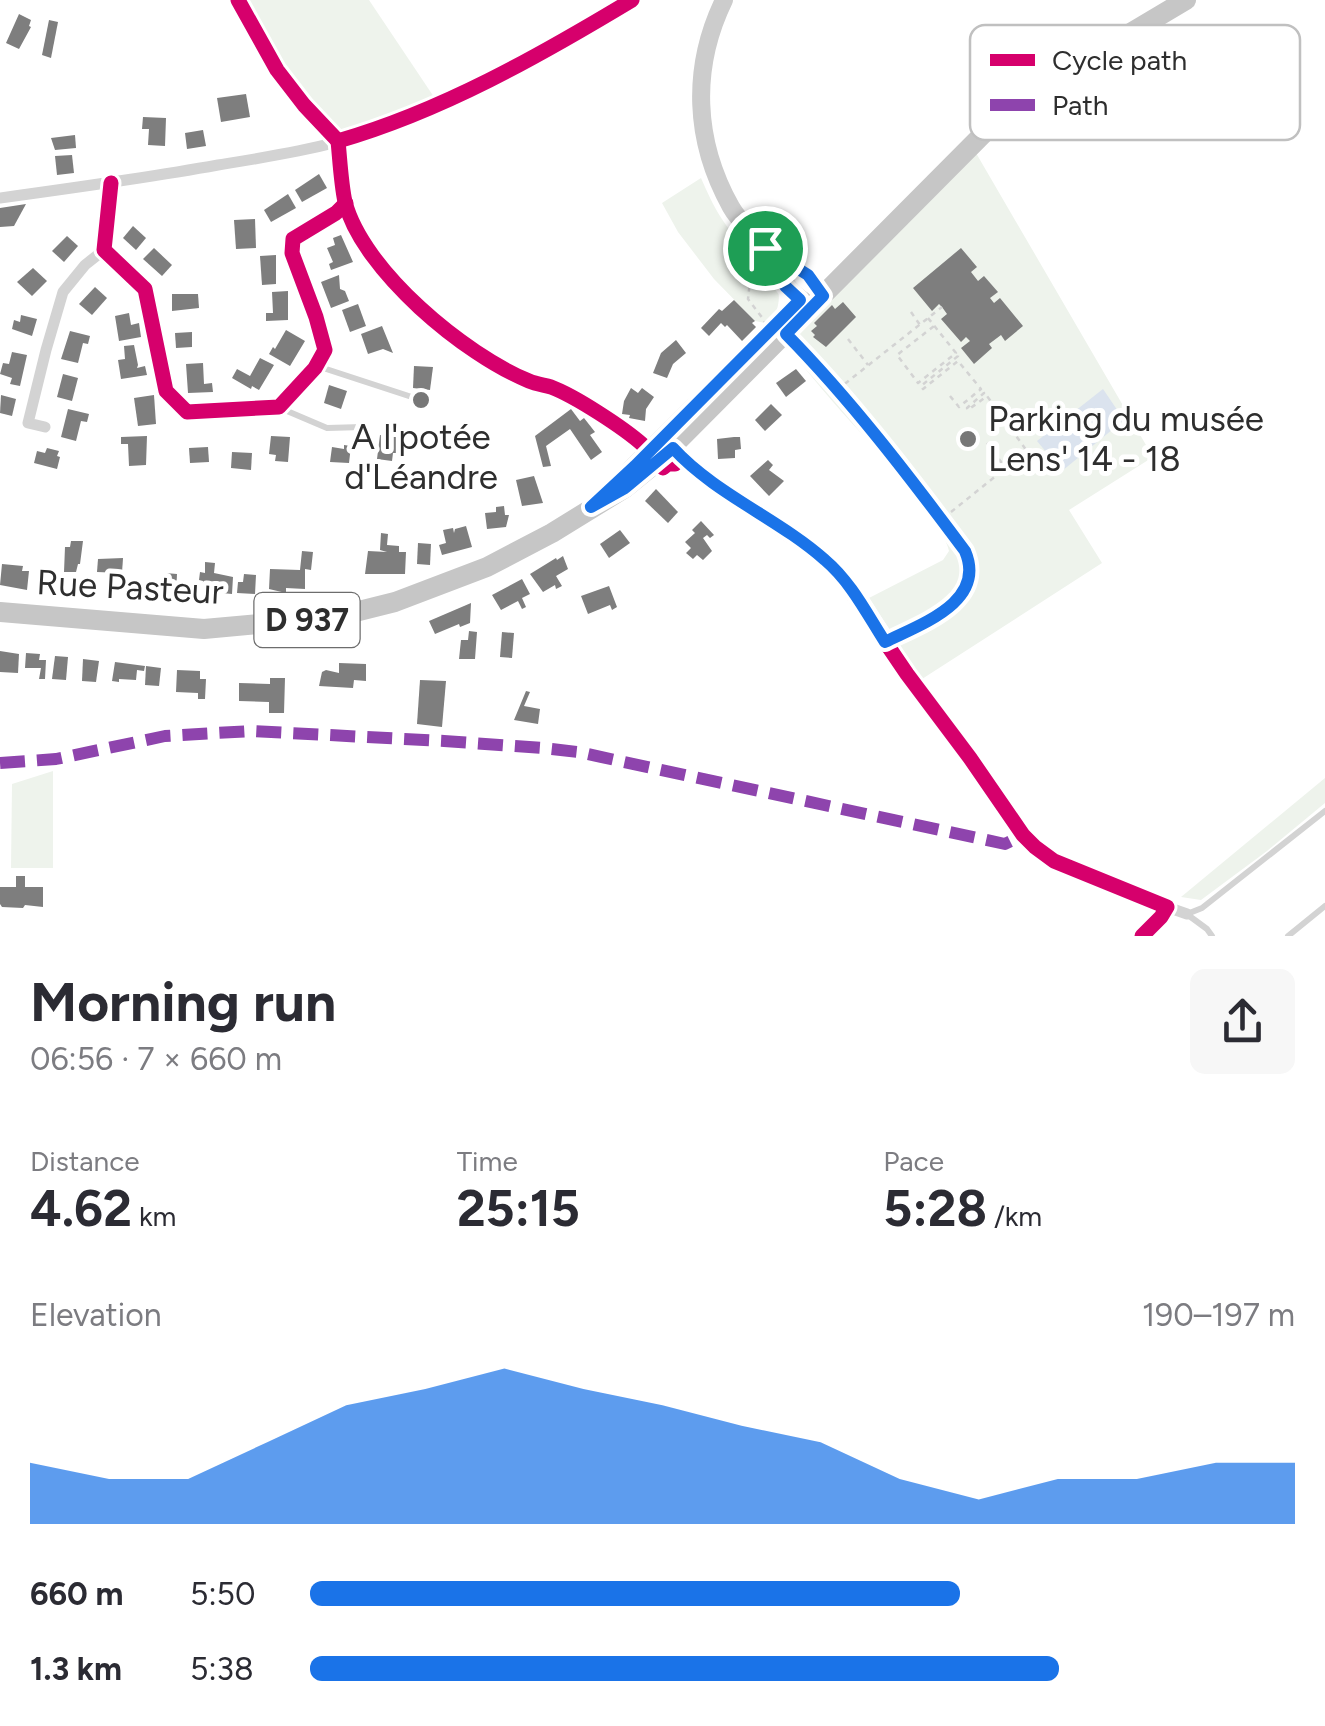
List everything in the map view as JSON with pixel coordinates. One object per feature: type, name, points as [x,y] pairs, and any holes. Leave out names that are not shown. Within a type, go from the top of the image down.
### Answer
[{"type":"main road","name":"Rue Pasteur","points":[[1144,25],[1186,0]]},
{"type":"main road","name":"Rue Pasteur","points":[[0,612],[204,629],[335,617],[395,602],[487,567],[625,488],[932,177],[952,149],[970,137]]},
{"type":"street","points":[[0,198],[255,159],[366,133],[528,61],[632,0]]},
{"type":"street","points":[[724,0],[703,58],[700,104],[714,171],[732,208],[763,254],[797,268],[813,296]]},
{"type":"street","points":[[104,250],[144,290],[166,391],[187,412],[279,407],[316,366],[325,350],[292,253],[293,239],[336,214],[346,203],[338,141]]},
{"type":"street","points":[[46,427],[28,423],[55,316],[63,292],[104,250],[111,184]]},
{"type":"street","points":[[667,442],[694,468],[832,566],[885,642]]},
{"type":"street","points":[[1168,907],[1187,914]]},
{"type":"lane","points":[[316,366],[421,400]]},
{"type":"lane","points":[[279,407],[327,428],[364,427]]},
{"type":"lane","points":[[856,414],[965,551],[970,566],[969,583],[958,599],[885,642],[1034,846],[1054,862],[1168,907]]},
{"type":"lane","points":[[1212,936],[1187,914],[1202,908],[1325,811]]},
{"type":"lane","points":[[1288,936],[1325,906]]},
{"type":"path","points":[[763,254],[750,281],[748,298],[777,334],[837,390],[856,414]]},
{"type":"path","points":[[837,390],[942,308]]},
{"type":"path","points":[[910,312],[921,326]]},
{"type":"path","points":[[928,318],[958,356],[920,386],[923,389],[958,362],[984,393],[966,408],[987,396],[1026,450],[949,513]]},
{"type":"path","points":[[934,326],[897,356],[918,383],[956,353]]},
{"type":"path","points":[[848,339],[868,366]]},
{"type":"path","points":[[903,376],[910,371]]},
{"type":"path","points":[[950,396],[959,407],[981,389]]},
{"type":"path","points":[[987,443],[1001,462],[1022,445]]},
{"type":"shaded area","points":[[238,0],[369,0],[438,103],[338,141],[277,70]]},
{"type":"shaded area","points":[[976,153],[1153,457],[1069,510],[1102,563],[922,679],[869,598],[943,560],[949,551],[944,538],[912,491],[786,346]]},
{"type":"shaded area","points":[[701,178],[726,225],[749,251],[756,247],[773,275],[779,293],[770,324],[755,321],[714,279],[678,232],[662,203]]},
{"type":"shaded area","points":[[1103,389],[1124,420],[1062,471],[1037,441]]},
{"type":"shaded area","points":[[53,771],[53,868],[11,868],[12,784]]},
{"type":"shaded area","points":[[1325,778],[1325,803],[1267,851],[1201,900],[1181,897]]},
{"type":"building","points":[[19,14],[31,20],[31,27],[19,49],[6,43]]},
{"type":"building","points":[[49,20],[58,22],[51,58],[42,55]]},
{"type":"building","points":[[246,94],[250,117],[221,122],[217,98]]},
{"type":"building","points":[[143,117],[166,118],[165,146],[148,145],[149,129],[142,129]]},
{"type":"building","points":[[203,130],[206,146],[187,149],[185,133]]},
{"type":"building","points":[[75,135],[76,148],[55,150],[51,138]]},
{"type":"building","points":[[72,155],[74,173],[57,175],[55,156]]},
{"type":"building","points":[[319,174],[327,188],[302,202],[295,190]]},
{"type":"building","points":[[288,194],[296,208],[271,222],[264,210]]},
{"type":"building","points":[[26,204],[14,226],[0,227],[0,208]]},
{"type":"building","points":[[255,219],[256,248],[236,249],[234,220]]},
{"type":"building","points":[[133,226],[146,238],[136,250],[123,238]]},
{"type":"building","points":[[341,235],[353,262],[331,270],[329,264],[333,262],[327,248],[335,245],[333,238]]},
{"type":"building","points":[[67,236],[78,246],[64,262],[52,251]]},
{"type":"building","points":[[154,248],[172,265],[162,276],[143,259]]},
{"type":"building","points":[[961,248],[977,267],[971,272],[978,281],[984,276],[998,292],[990,298],[994,303],[1000,298],[1023,326],[1005,341],[1001,335],[989,344],[992,348],[974,364],[961,348],[970,341],[966,337],[961,342],[941,319],[947,314],[942,307],[939,304],[932,311],[913,288]]},
{"type":"building","points":[[276,255],[276,284],[262,285],[260,256]]},
{"type":"building","points":[[33,268],[47,281],[32,296],[17,282]]},
{"type":"building","points":[[339,275],[340,289],[349,301],[331,308],[321,282]]},
{"type":"building","points":[[95,287],[107,298],[92,315],[79,304]]},
{"type":"building","points":[[288,291],[288,320],[266,321],[266,313],[273,313],[272,292]]},
{"type":"building","points":[[172,294],[198,294],[199,308],[172,311]]},
{"type":"building","points":[[734,300],[755,321],[752,323],[756,327],[742,341],[721,323],[709,336],[701,328]]},
{"type":"building","points":[[843,302],[856,317],[826,347],[813,337],[811,331],[817,326],[814,323],[832,305],[835,309]]},
{"type":"building","points":[[358,304],[366,326],[350,332],[342,310]]},
{"type":"building","points":[[129,313],[131,325],[139,323],[141,337],[119,341],[115,316]]},
{"type":"building","points":[[21,315],[37,319],[32,336],[12,329],[14,320],[20,322]]},
{"type":"building","points":[[382,326],[393,353],[383,349],[368,354],[361,334]]},
{"type":"building","points":[[286,330],[305,341],[290,366],[269,354]]},
{"type":"building","points":[[70,331],[90,336],[88,344],[83,343],[78,363],[61,359]]},
{"type":"building","points":[[192,332],[192,347],[176,348],[175,333]]},
{"type":"building","points":[[676,340],[686,353],[673,364],[667,378],[653,373],[661,353]]},
{"type":"building","points":[[134,345],[137,368],[145,366],[147,375],[121,379],[118,360],[125,359],[124,346]]},
{"type":"building","points":[[12,352],[27,355],[20,386],[10,384],[12,378],[0,374],[3,363],[9,364]]},
{"type":"building","points":[[260,358],[274,365],[259,390],[232,378],[237,369],[250,376]]},
{"type":"building","points":[[203,363],[204,384],[212,383],[213,392],[188,393],[186,364]]},
{"type":"building","points":[[414,366],[433,367],[430,390],[413,388]]},
{"type":"building","points":[[796,369],[806,381],[786,397],[776,383]]},
{"type":"building","points":[[63,374],[78,378],[72,401],[57,397]]},
{"type":"building","points":[[329,385],[347,391],[341,409],[324,403]]},
{"type":"building","points":[[631,388],[638,393],[642,388],[654,397],[646,409],[645,421],[622,414]]},
{"type":"building","points":[[1,395],[16,399],[12,416],[0,413]]},
{"type":"building","points":[[154,395],[156,424],[138,426],[134,398]]},
{"type":"building","points":[[771,404],[782,415],[765,431],[755,420]]},
{"type":"building","points":[[68,409],[89,414],[87,422],[81,421],[76,441],[61,437]]},
{"type":"building","points":[[571,409],[595,432],[590,435],[602,452],[591,460],[570,429],[546,446],[551,466],[543,467],[535,436]]},
{"type":"building","points":[[380,435],[399,437],[398,453],[393,453],[392,461],[377,459]]},
{"type":"building","points":[[147,436],[146,465],[129,466],[128,444],[121,444],[121,437]]},
{"type":"building","points":[[271,436],[290,437],[288,462],[275,461],[276,455],[269,454]]},
{"type":"building","points":[[740,437],[741,449],[735,450],[735,458],[718,459],[717,439]]},
{"type":"building","points":[[344,445],[351,446],[349,463],[330,462],[332,447],[344,449]]},
{"type":"building","points":[[208,447],[209,462],[190,463],[189,448]]},
{"type":"building","points":[[47,448],[59,451],[57,469],[34,463],[37,451],[45,453]]},
{"type":"building","points":[[232,452],[252,453],[251,470],[231,468]]},
{"type":"building","points":[[768,460],[773,465],[769,470],[784,481],[769,496],[750,476]]},
{"type":"building","points":[[534,476],[543,503],[522,506],[516,480]]},
{"type":"building","points":[[656,489],[678,512],[668,523],[645,501]]},
{"type":"building","points":[[504,506],[505,515],[509,515],[506,527],[487,529],[485,513]]},
{"type":"building","points":[[701,521],[714,535],[703,538],[712,551],[703,560],[686,553],[691,548],[685,542]]},
{"type":"building","points":[[466,526],[472,547],[442,555],[439,545],[446,543],[443,530],[453,528],[454,533]]},
{"type":"building","points":[[620,530],[630,543],[609,558],[600,544]]},
{"type":"building","points":[[381,533],[388,534],[387,545],[399,546],[399,552],[406,552],[405,574],[365,574],[368,551],[387,552],[380,550]]},
{"type":"building","points":[[71,541],[83,541],[80,564],[76,572],[64,572],[65,547],[70,547]]},
{"type":"building","points":[[418,543],[431,544],[430,565],[417,564]]},
{"type":"building","points":[[302,551],[313,552],[311,570],[305,569],[305,589],[286,588],[286,593],[269,589],[270,569],[300,570]]},
{"type":"building","points":[[563,556],[568,569],[556,576],[562,586],[556,589],[555,585],[543,592],[530,574]]},
{"type":"building","points":[[123,558],[122,573],[97,572],[98,559]]},
{"type":"building","points":[[205,562],[215,563],[214,573],[233,577],[232,594],[212,592],[211,598],[202,598],[203,581],[199,580],[200,572],[205,573]]},
{"type":"building","points":[[2,564],[23,566],[22,571],[29,571],[27,590],[0,585]]},
{"type":"building","points":[[165,573],[177,574],[176,595],[163,595]]},
{"type":"building","points":[[244,574],[256,575],[255,594],[237,593]]},
{"type":"building","points":[[522,579],[530,594],[522,598],[526,607],[522,609],[518,601],[501,610],[492,595]]},
{"type":"building","points":[[131,582],[153,584],[152,598],[130,596]]},
{"type":"building","points":[[609,586],[617,607],[612,610],[610,605],[588,614],[581,596]]},
{"type":"building","points":[[471,603],[470,623],[435,634],[429,621]]},
{"type":"building","points":[[469,631],[477,632],[475,659],[459,659],[461,640],[468,640]]},
{"type":"building","points":[[502,632],[514,633],[512,658],[500,657]]},
{"type":"building","points":[[0,651],[19,654],[18,673],[0,672]]},
{"type":"building","points":[[26,653],[40,654],[39,660],[46,660],[45,679],[39,679],[41,668],[25,668]]},
{"type":"building","points":[[55,656],[68,657],[66,680],[52,679]]},
{"type":"building","points":[[83,659],[99,661],[96,682],[82,681]]},
{"type":"building","points":[[115,662],[145,666],[144,671],[137,670],[136,680],[112,681]]},
{"type":"building","points":[[339,663],[366,664],[366,681],[354,680],[353,688],[319,686],[322,672],[339,673]]},
{"type":"building","points":[[146,666],[161,668],[159,686],[145,685]]},
{"type":"building","points":[[177,670],[200,671],[200,679],[206,679],[205,699],[198,699],[198,693],[176,692]]},
{"type":"building","points":[[270,678],[285,678],[284,713],[269,713],[269,702],[239,701],[239,683],[270,684]]},
{"type":"building","points":[[420,680],[446,681],[442,727],[417,724]]},
{"type":"building","points":[[526,691],[530,692],[524,706],[540,709],[538,724],[514,720]]},
{"type":"building","points":[[16,876],[25,876],[25,887],[43,887],[43,907],[2,907],[0,887],[16,887]]},
{"type":"marked path","points":[[0,763],[56,759],[165,736],[251,731],[444,741],[578,752],[1005,844],[1023,835]]},
{"type":"cycle path","points":[[238,0],[277,70],[338,141]]},
{"type":"cycle path","points":[[338,141],[452,98],[632,0]]},
{"type":"cycle path","points":[[338,141],[345,202],[355,228],[372,255],[420,308],[503,369],[561,391],[612,422],[643,445],[663,468],[675,464],[681,456],[821,556],[839,574],[1023,835],[1054,861],[1167,907],[1142,936]]},
{"type":"cycle path","points":[[111,183],[104,250],[145,289],[166,391],[187,412],[279,407],[315,368],[325,350],[292,253],[293,239],[346,203]]},
{"type":"place","name":"A l'potée d'Léandre","points":[[421,400]]},
{"type":"place","name":"Parking du musée Lens' 14 - 18","points":[[968,439]]},
{"type":"route","points":[[765,248],[808,275],[823,296],[786,334],[924,495],[969,560],[971,576],[963,595],[938,614],[885,642],[832,566],[694,468],[673,448],[625,488],[591,507],[800,300],[785,286],[765,248]]}]
